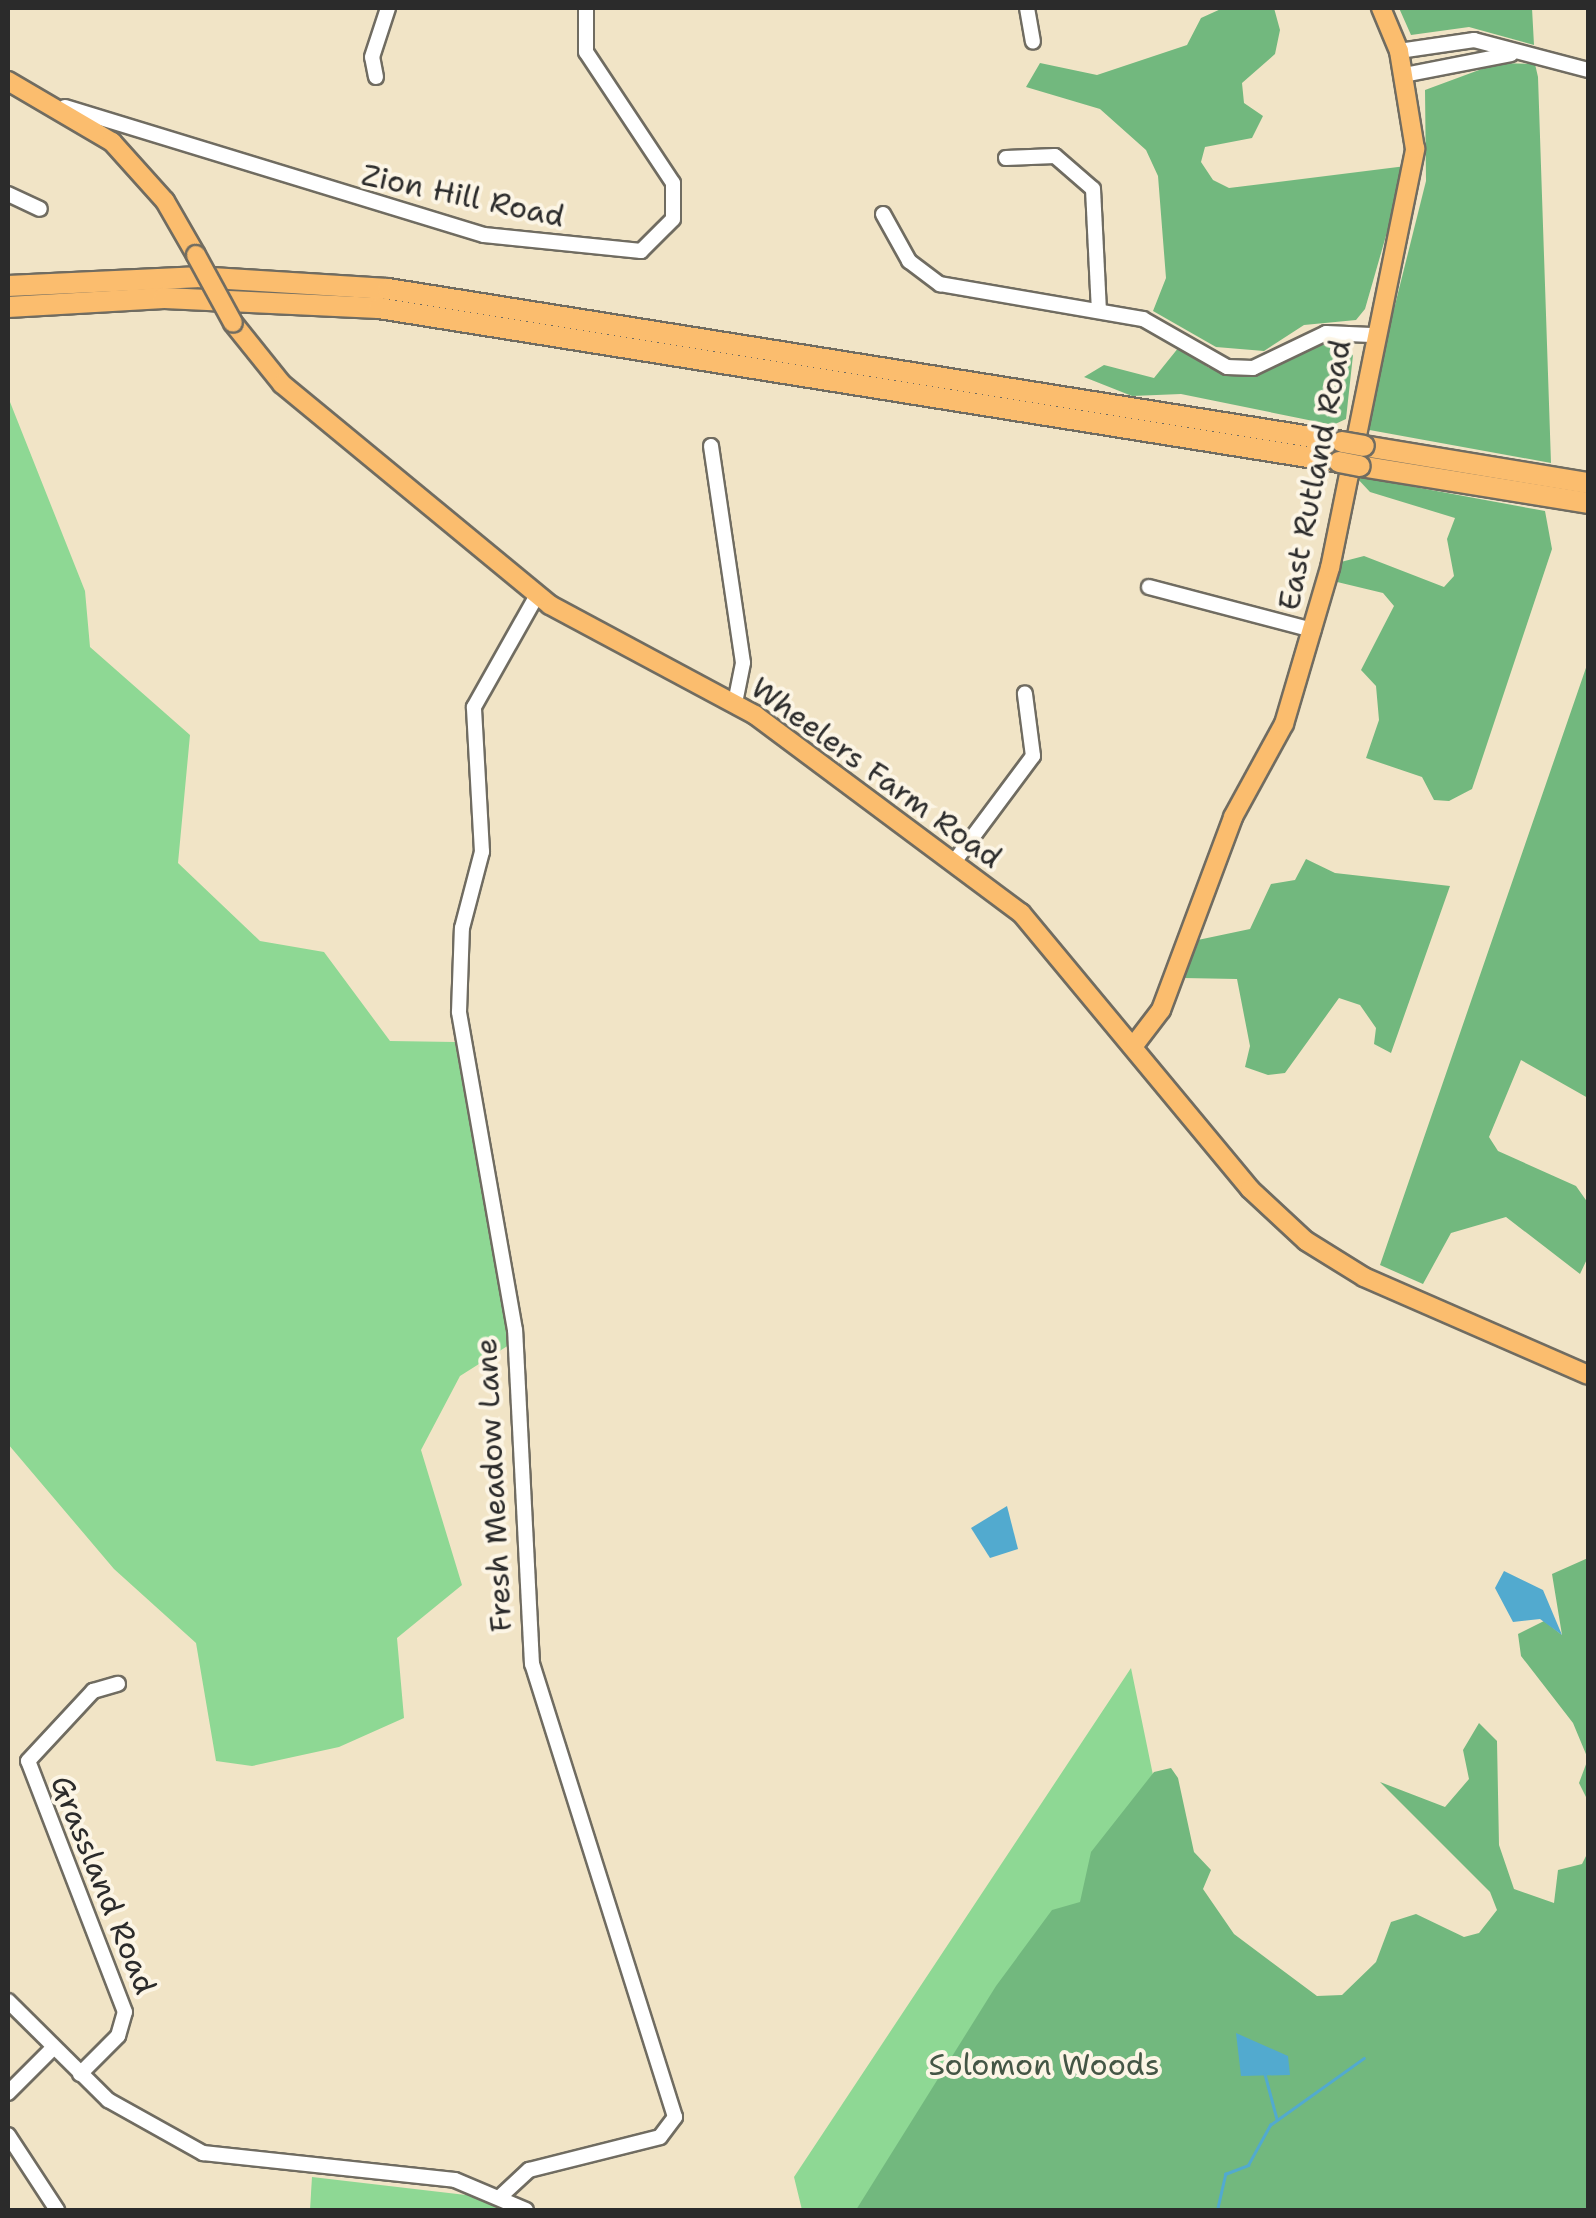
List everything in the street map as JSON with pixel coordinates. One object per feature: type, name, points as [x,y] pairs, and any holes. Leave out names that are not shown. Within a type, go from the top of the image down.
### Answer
[{"type":"highway","points":[[14,285],[196,277],[388,289],[1340,452],[1588,503]]},
{"type":"highway","points":[[8,306],[128,298],[414,312],[1340,452]]},
{"type":"highway","points":[[8,318],[128,298]]},
{"type":"highway","points":[[1362,456],[1588,482]]},
{"type":"main road","name":"East Rutland Road","points":[[1135,1044],[1167,995],[1233,817],[1284,724],[1313,630],[1371,335],[1413,168],[1404,75],[1399,51],[1381,8]]},
{"type":"main road","name":"Zion Hill Road","points":[[8,81],[65,108]]},
{"type":"main road","name":"Wheelers Farm Road","points":[[65,108],[138,167],[196,255],[233,322],[282,384],[537,595],[735,702],[954,862],[1046,936],[1250,1190],[1306,1241],[1364,1277],[1588,1375]]},
{"type":"street","points":[[376,77],[372,56],[388,8]]},
{"type":"street","name":"Zion Hill Road","points":[[65,108],[484,235],[641,251],[673,219],[674,183],[586,52],[586,8]]},
{"type":"street","points":[[1028,8],[1033,41]]},
{"type":"street","points":[[1399,51],[1474,40],[1588,70]]},
{"type":"street","points":[[1404,75],[1515,53]]},
{"type":"street","points":[[1006,158],[1055,156],[1093,189],[1098,310]]},
{"type":"street","points":[[8,194],[40,209]]},
{"type":"street","points":[[883,214],[909,261],[940,284],[1098,310],[1156,324],[1240,369],[1313,336],[1371,335]]},
{"type":"street","points":[[711,446],[743,664],[735,702]]},
{"type":"street","points":[[1149,587],[1313,630]]},
{"type":"street","name":"Fresh Meadow Lane","points":[[502,2195],[529,2170],[660,2137],[675,2117],[532,1664],[515,1330],[459,1012],[462,928],[482,852],[474,707],[537,595]]},
{"type":"street","points":[[954,862],[1033,756],[1025,694]]},
{"type":"street","name":"Grassland Road","points":[[80,2074],[118,2036],[126,2012],[28,1761],[94,1691],[118,1684]]},
{"type":"street","points":[[8,2001],[80,2074],[148,2127],[203,2152],[410,2172],[502,2195],[526,2210]]},
{"type":"street","points":[[8,2093],[53,2048]]},
{"type":"street","points":[[8,2135],[56,2210]]},
{"type":"green space","points":[[1223,8],[1274,8],[1280,30],[1275,54],[1242,83],[1244,103],[1263,116],[1252,138],[1205,147],[1201,162],[1213,180],[1229,188],[1406,166],[1365,309],[1356,320],[1304,325],[1264,351],[1216,347],[1153,311],[1166,278],[1158,176],[1146,150],[1100,109],[1026,87],[1040,63],[1097,75],[1187,45],[1201,18]]},
{"type":"green space","points":[[1399,8],[1532,8],[1534,45],[1469,27],[1411,35]]},
{"type":"green space","points":[[1498,63],[1535,64],[1538,77],[1551,463],[1364,429],[1426,181],[1425,90]]},
{"type":"green space","points":[[1325,343],[1353,355],[1346,419],[1333,425],[1181,394],[1132,396],[1084,377],[1104,365],[1154,378],[1179,347],[1209,368],[1256,375]]},
{"type":"green space","points":[[8,347],[10,402],[85,591],[90,647],[190,735],[178,863],[260,941],[324,952],[390,1041],[455,1042],[509,1345],[460,1376],[421,1450],[462,1585],[397,1638],[404,1718],[339,1747],[252,1766],[216,1761],[196,1643],[114,1569],[8,1444]]},
{"type":"green space","points":[[1355,476],[1545,511],[1552,549],[1472,789],[1449,801],[1434,800],[1422,777],[1366,758],[1379,720],[1376,686],[1361,670],[1394,606],[1383,593],[1333,581],[1337,563],[1364,556],[1444,587],[1454,576],[1447,539],[1455,518],[1370,492]]},
{"type":"green space","points":[[1588,662],[1588,1098],[1521,1060],[1489,1137],[1498,1151],[1576,1186],[1588,1203],[1588,1257],[1580,1274],[1506,1217],[1451,1233],[1423,1284],[1380,1265]]},
{"type":"green space","points":[[1306,859],[1335,873],[1450,886],[1391,1053],[1374,1044],[1376,1028],[1360,1005],[1339,998],[1285,1073],[1268,1075],[1245,1067],[1250,1046],[1237,979],[1183,978],[1193,941],[1250,929],[1271,884],[1295,880]]},
{"type":"green space","points":[[1588,1558],[1588,1759],[1573,1723],[1521,1656],[1518,1634],[1544,1621],[1562,1635],[1552,1574]]},
{"type":"green space","name":"Solomon Woods","points":[[1131,1668],[1175,1882],[1430,2210],[802,2210],[794,2177]]},
{"type":"green space","points":[[1479,1723],[1497,1741],[1499,1845],[1514,1889],[1554,1903],[1558,1870],[1582,1864],[1588,1852],[1588,2210],[856,2210],[996,1986],[1052,1910],[1080,1902],[1091,1852],[1154,1772],[1171,1768],[1178,1778],[1194,1852],[1211,1870],[1203,1889],[1234,1934],[1317,1996],[1342,1995],[1376,1962],[1391,1922],[1416,1914],[1464,1937],[1479,1933],[1497,1910],[1490,1892],[1380,1782],[1445,1807],[1469,1779],[1463,1750]]},
{"type":"green space","points":[[1588,1759],[1588,1801],[1579,1783]]},
{"type":"green space","points":[[312,2177],[483,2197],[508,2210],[310,2210]]},
{"type":"water","points":[[1007,1506],[1018,1549],[990,1558],[971,1528]]},
{"type":"water","points":[[1504,1571],[1543,1590],[1562,1635],[1540,1619],[1513,1622],[1495,1588]]},
{"type":"water","points":[[1236,2033],[1288,2056],[1290,2075],[1241,2076]]},
{"type":"waterway","points":[[1217,2210],[1225,2174],[1248,2165],[1270,2125],[1364,2058]]},
{"type":"waterway","points":[[1265,2074],[1277,2119]]}]
